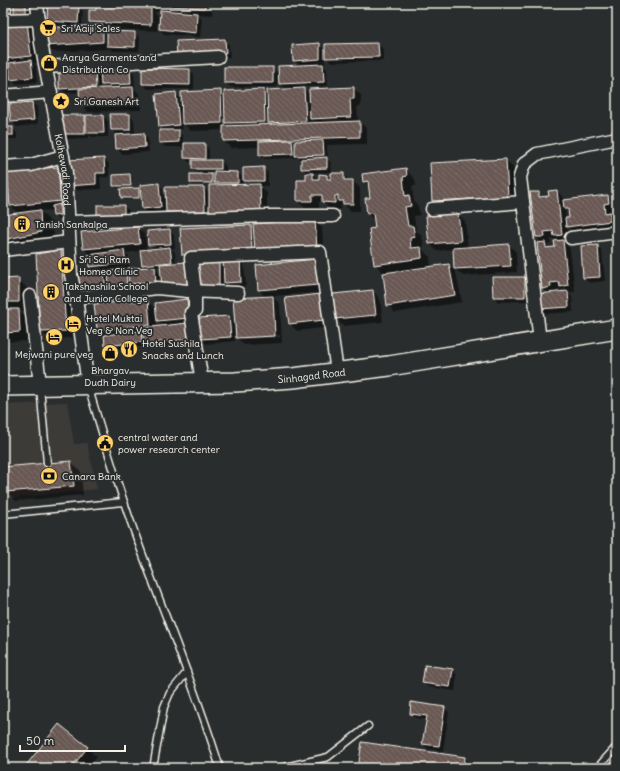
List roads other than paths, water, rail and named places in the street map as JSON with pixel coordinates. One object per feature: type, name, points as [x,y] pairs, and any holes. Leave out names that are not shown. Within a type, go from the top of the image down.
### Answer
[{"type":"main road","name":"Sinhagad Road","points":[[3,386],[202,382],[293,378],[390,366],[617,329]]},
{"type":"street","name":"Kolhewadi Road","points":[[37,3],[41,43],[66,173],[71,275],[76,298],[88,385]]},
{"type":"street","points":[[3,20],[39,19]]},
{"type":"street","points":[[46,67],[218,57]]},
{"type":"street","points":[[3,96],[51,92]]},
{"type":"street","points":[[540,341],[520,177],[524,164],[537,154],[617,138]]},
{"type":"street","points":[[3,167],[31,165],[63,156]]},
{"type":"street","points":[[432,209],[523,202]]},
{"type":"street","points":[[68,222],[269,216],[333,216]]},
{"type":"street","points":[[571,238],[617,232]]},
{"type":"street","points":[[3,250],[69,242]]},
{"type":"street","points":[[202,382],[192,313],[195,311],[195,292],[191,258],[320,252],[337,372]]},
{"type":"street","points":[[76,298],[157,288],[195,292],[238,293]]},
{"type":"street","points":[[30,296],[40,385]]},
{"type":"lane","points":[[40,385],[47,463]]},
{"type":"lane","points":[[88,385],[124,502],[187,672],[220,768]]},
{"type":"lane","points":[[3,514],[124,502]]},
{"type":"lane","points":[[153,768],[164,707],[170,693],[187,672]]},
{"type":"lane","points":[[280,768],[328,758],[368,726]]},
{"type":"lane","points":[[597,768],[617,746]]},
{"type":"place","name":"Sri Aaiji Sales","points":[[48,28]]},
{"type":"place","name":"Aarya Garments and Distribution Co","points":[[49,63]]},
{"type":"place","name":"Sri Ganesh Art","points":[[61,101]]},
{"type":"place","name":"Tanish Sankalpa","points":[[22,224]]},
{"type":"place","name":"Sri Sai Ram Homeo Clinic","points":[[66,265]]},
{"type":"place","name":"Takshashila School and Junior College","points":[[51,292]]},
{"type":"place","name":"Hotel Muktai Veg & Non Veg","points":[[73,324]]},
{"type":"place","name":"Mejwani pure veg","points":[[54,337]]},
{"type":"place","name":"Hotel Sushila Snacks and Lunch","points":[[129,349]]},
{"type":"place","name":"Bhargav Dudh Dairy","points":[[110,353]]},
{"type":"place","name":"central water and power research center","points":[[105,443]]},
{"type":"place","name":"Canara Bank","points":[[49,476]]}]
